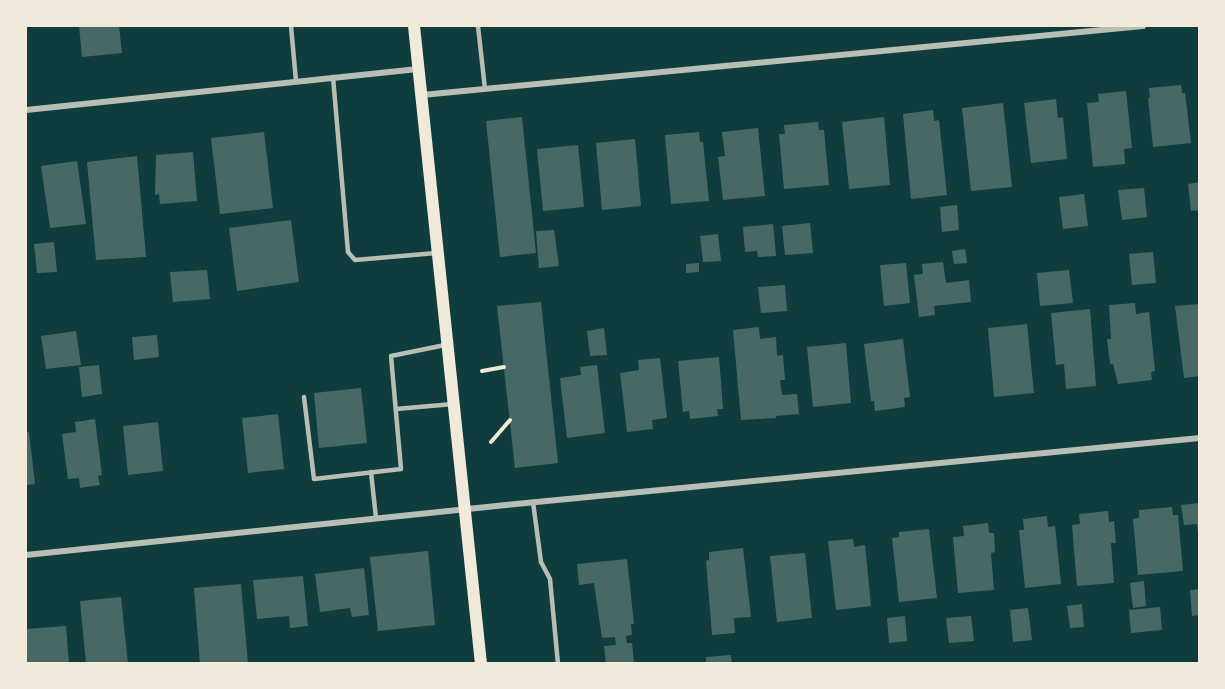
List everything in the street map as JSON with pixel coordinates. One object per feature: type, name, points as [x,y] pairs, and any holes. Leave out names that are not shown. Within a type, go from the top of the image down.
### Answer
[{"type":"main road","points":[[414,26],[481,663]]},
{"type":"street","points":[[422,95],[1143,26]]},
{"type":"street","points":[[26,110],[419,69]]},
{"type":"street","points":[[26,555],[533,502],[1200,438]]},
{"type":"lane","points":[[291,26],[296,81]]},
{"type":"lane","points":[[478,26],[484,89]]},
{"type":"lane","points":[[333,77],[348,252],[355,260],[438,252]]},
{"type":"lane","points":[[304,397],[314,478],[401,469],[391,356],[448,344]]},
{"type":"lane","points":[[396,409],[454,404]]},
{"type":"lane","points":[[371,472],[376,518]]},
{"type":"lane","points":[[533,502],[541,562],[550,579],[558,663]]},
{"type":"path","points":[[482,371],[504,367]]},
{"type":"path","points":[[491,442],[510,420]]},
{"type":"building","points":[[79,26],[119,26],[122,53],[82,57]]},
{"type":"building","points":[[1181,85],[1182,93],[1185,93],[1191,143],[1153,147],[1149,88]]},
{"type":"building","points":[[1126,91],[1132,148],[1124,149],[1125,164],[1093,167],[1087,103],[1099,102],[1098,94]]},
{"type":"building","points":[[1056,99],[1058,118],[1063,117],[1067,159],[1031,163],[1024,103]]},
{"type":"building","points":[[1003,103],[1012,187],[971,191],[962,108]]},
{"type":"building","points":[[933,110],[934,121],[939,120],[947,195],[911,199],[903,114]]},
{"type":"building","points":[[522,117],[536,253],[500,257],[486,121]]},
{"type":"building","points":[[884,117],[890,185],[849,189],[842,122]]},
{"type":"building","points":[[818,122],[819,130],[824,130],[829,185],[784,189],[779,134],[785,134],[784,125]]},
{"type":"building","points":[[758,128],[765,196],[723,200],[718,157],[725,156],[722,132]]},
{"type":"building","points":[[264,132],[273,208],[220,214],[211,138]]},
{"type":"building","points":[[699,132],[700,142],[703,142],[709,201],[671,204],[665,135]]},
{"type":"building","points":[[635,139],[641,206],[602,210],[596,143]]},
{"type":"building","points":[[578,145],[584,207],[543,211],[537,149]]},
{"type":"building","points":[[193,152],[197,201],[160,204],[159,194],[155,195],[156,155]]},
{"type":"building","points":[[137,156],[146,257],[96,260],[87,162]]},
{"type":"building","points":[[77,161],[86,224],[50,228],[41,166]]},
{"type":"building","points":[[1200,182],[1200,210],[1191,211],[1188,184]]},
{"type":"building","points":[[1144,188],[1147,217],[1122,220],[1118,190]]},
{"type":"building","points":[[1084,194],[1088,226],[1063,229],[1059,197]]},
{"type":"building","points":[[957,205],[959,230],[942,232],[940,207]]},
{"type":"building","points":[[291,220],[299,282],[237,291],[229,228]]},
{"type":"building","points":[[810,223],[813,253],[785,255],[782,226]]},
{"type":"building","points":[[773,224],[776,256],[758,257],[757,251],[745,252],[743,227]]},
{"type":"building","points":[[554,230],[559,266],[539,268],[536,231]]},
{"type":"building","points":[[718,234],[721,261],[703,262],[700,236]]},
{"type":"building","points":[[54,242],[57,272],[37,273],[34,244]]},
{"type":"building","points":[[965,249],[967,263],[954,264],[952,251]]},
{"type":"building","points":[[1153,252],[1156,283],[1132,285],[1129,254]]},
{"type":"building","points":[[943,262],[946,283],[969,280],[971,302],[934,306],[935,315],[919,317],[914,275],[923,274],[922,264]]},
{"type":"building","points":[[699,263],[699,272],[686,273],[686,264]]},
{"type":"building","points":[[906,263],[910,303],[884,306],[880,265]]},
{"type":"building","points":[[207,270],[210,299],[173,302],[170,272]]},
{"type":"building","points":[[1069,270],[1073,303],[1040,306],[1037,273]]},
{"type":"building","points":[[785,285],[787,311],[761,313],[758,287]]},
{"type":"building","points":[[541,302],[558,463],[515,468],[497,306]]},
{"type":"building","points":[[1135,303],[1136,314],[1149,312],[1155,371],[1151,372],[1152,380],[1118,384],[1113,364],[1110,364],[1107,339],[1111,339],[1109,305]]},
{"type":"building","points":[[1200,304],[1200,376],[1184,378],[1175,306]]},
{"type":"building","points":[[1090,309],[1096,386],[1066,389],[1064,364],[1056,365],[1051,313]]},
{"type":"building","points":[[1027,324],[1034,393],[994,397],[988,328]]},
{"type":"building","points":[[759,327],[760,339],[776,337],[777,356],[783,355],[785,380],[780,380],[782,395],[797,394],[799,414],[741,420],[733,330]]},
{"type":"building","points":[[604,328],[607,355],[590,356],[587,331]]},
{"type":"building","points":[[76,331],[81,365],[46,369],[41,336]]},
{"type":"building","points":[[157,335],[159,357],[134,360],[132,337]]},
{"type":"building","points":[[903,339],[910,397],[904,398],[905,407],[875,411],[874,401],[871,401],[864,344]]},
{"type":"building","points":[[846,343],[851,403],[813,407],[807,347]]},
{"type":"building","points":[[719,357],[723,409],[717,409],[718,416],[690,419],[689,411],[683,412],[678,361]]},
{"type":"building","points":[[660,358],[667,418],[652,420],[653,429],[627,432],[620,373],[639,370],[638,360]]},
{"type":"building","points":[[99,365],[102,394],[82,397],[79,367]]},
{"type":"building","points":[[597,365],[605,433],[567,438],[560,378],[581,375],[580,367]]},
{"type":"building","points":[[361,388],[367,443],[319,448],[314,393]]},
{"type":"building","points":[[278,414],[284,469],[248,473],[242,418]]},
{"type":"building","points":[[95,419],[102,475],[98,476],[100,485],[80,488],[79,478],[68,479],[62,434],[76,432],[75,422]]},
{"type":"building","points":[[158,422],[163,471],[128,475],[123,426]]},
{"type":"building","points":[[29,432],[35,484],[26,485],[26,433]]},
{"type":"building","points":[[1200,503],[1200,533],[1198,533],[1197,524],[1184,525],[1181,505]]},
{"type":"building","points":[[1172,507],[1173,515],[1178,515],[1183,571],[1138,575],[1133,519],[1139,518],[1139,510]]},
{"type":"building","points":[[1108,511],[1109,522],[1114,521],[1116,543],[1111,543],[1114,583],[1077,586],[1072,525],[1080,524],[1079,514]]},
{"type":"building","points":[[1047,516],[1048,527],[1055,526],[1061,584],[1025,588],[1019,530],[1024,530],[1023,519]]},
{"type":"building","points":[[988,523],[989,533],[994,533],[995,552],[991,553],[994,590],[958,593],[953,537],[964,536],[963,526]]},
{"type":"building","points":[[929,529],[937,598],[899,602],[892,538],[899,537],[899,532]]},
{"type":"building","points":[[853,539],[854,547],[865,545],[871,606],[836,610],[828,541]]},
{"type":"building","points":[[743,548],[751,617],[734,618],[735,633],[712,635],[706,561],[709,560],[709,552]]},
{"type":"building","points":[[428,551],[435,625],[378,631],[370,557]]},
{"type":"building","points":[[805,553],[812,618],[777,622],[770,556]]},
{"type":"building","points":[[627,559],[634,624],[631,624],[632,635],[626,636],[627,643],[632,643],[634,664],[606,664],[604,646],[616,645],[615,637],[602,638],[594,583],[579,585],[577,564]]},
{"type":"building","points":[[364,568],[369,615],[352,617],[350,608],[320,612],[315,574]]},
{"type":"building","points":[[303,576],[308,626],[290,628],[289,616],[257,619],[253,580]]},
{"type":"building","points":[[1144,581],[1146,606],[1133,608],[1130,583]]},
{"type":"building","points":[[241,584],[248,664],[200,664],[194,588]]},
{"type":"building","points":[[1200,589],[1200,615],[1192,616],[1190,590]]},
{"type":"building","points":[[121,597],[128,664],[86,664],[80,601]]},
{"type":"building","points":[[1082,604],[1084,627],[1070,628],[1067,606]]},
{"type":"building","points":[[1160,607],[1162,630],[1131,633],[1129,610]]},
{"type":"building","points":[[1028,608],[1032,640],[1013,642],[1010,610]]},
{"type":"building","points":[[905,616],[907,641],[889,643],[887,618]]},
{"type":"building","points":[[971,616],[974,641],[949,643],[946,618]]},
{"type":"building","points":[[66,626],[69,664],[26,664],[26,629]]},
{"type":"building","points":[[731,655],[732,664],[706,664],[706,657]]}]
